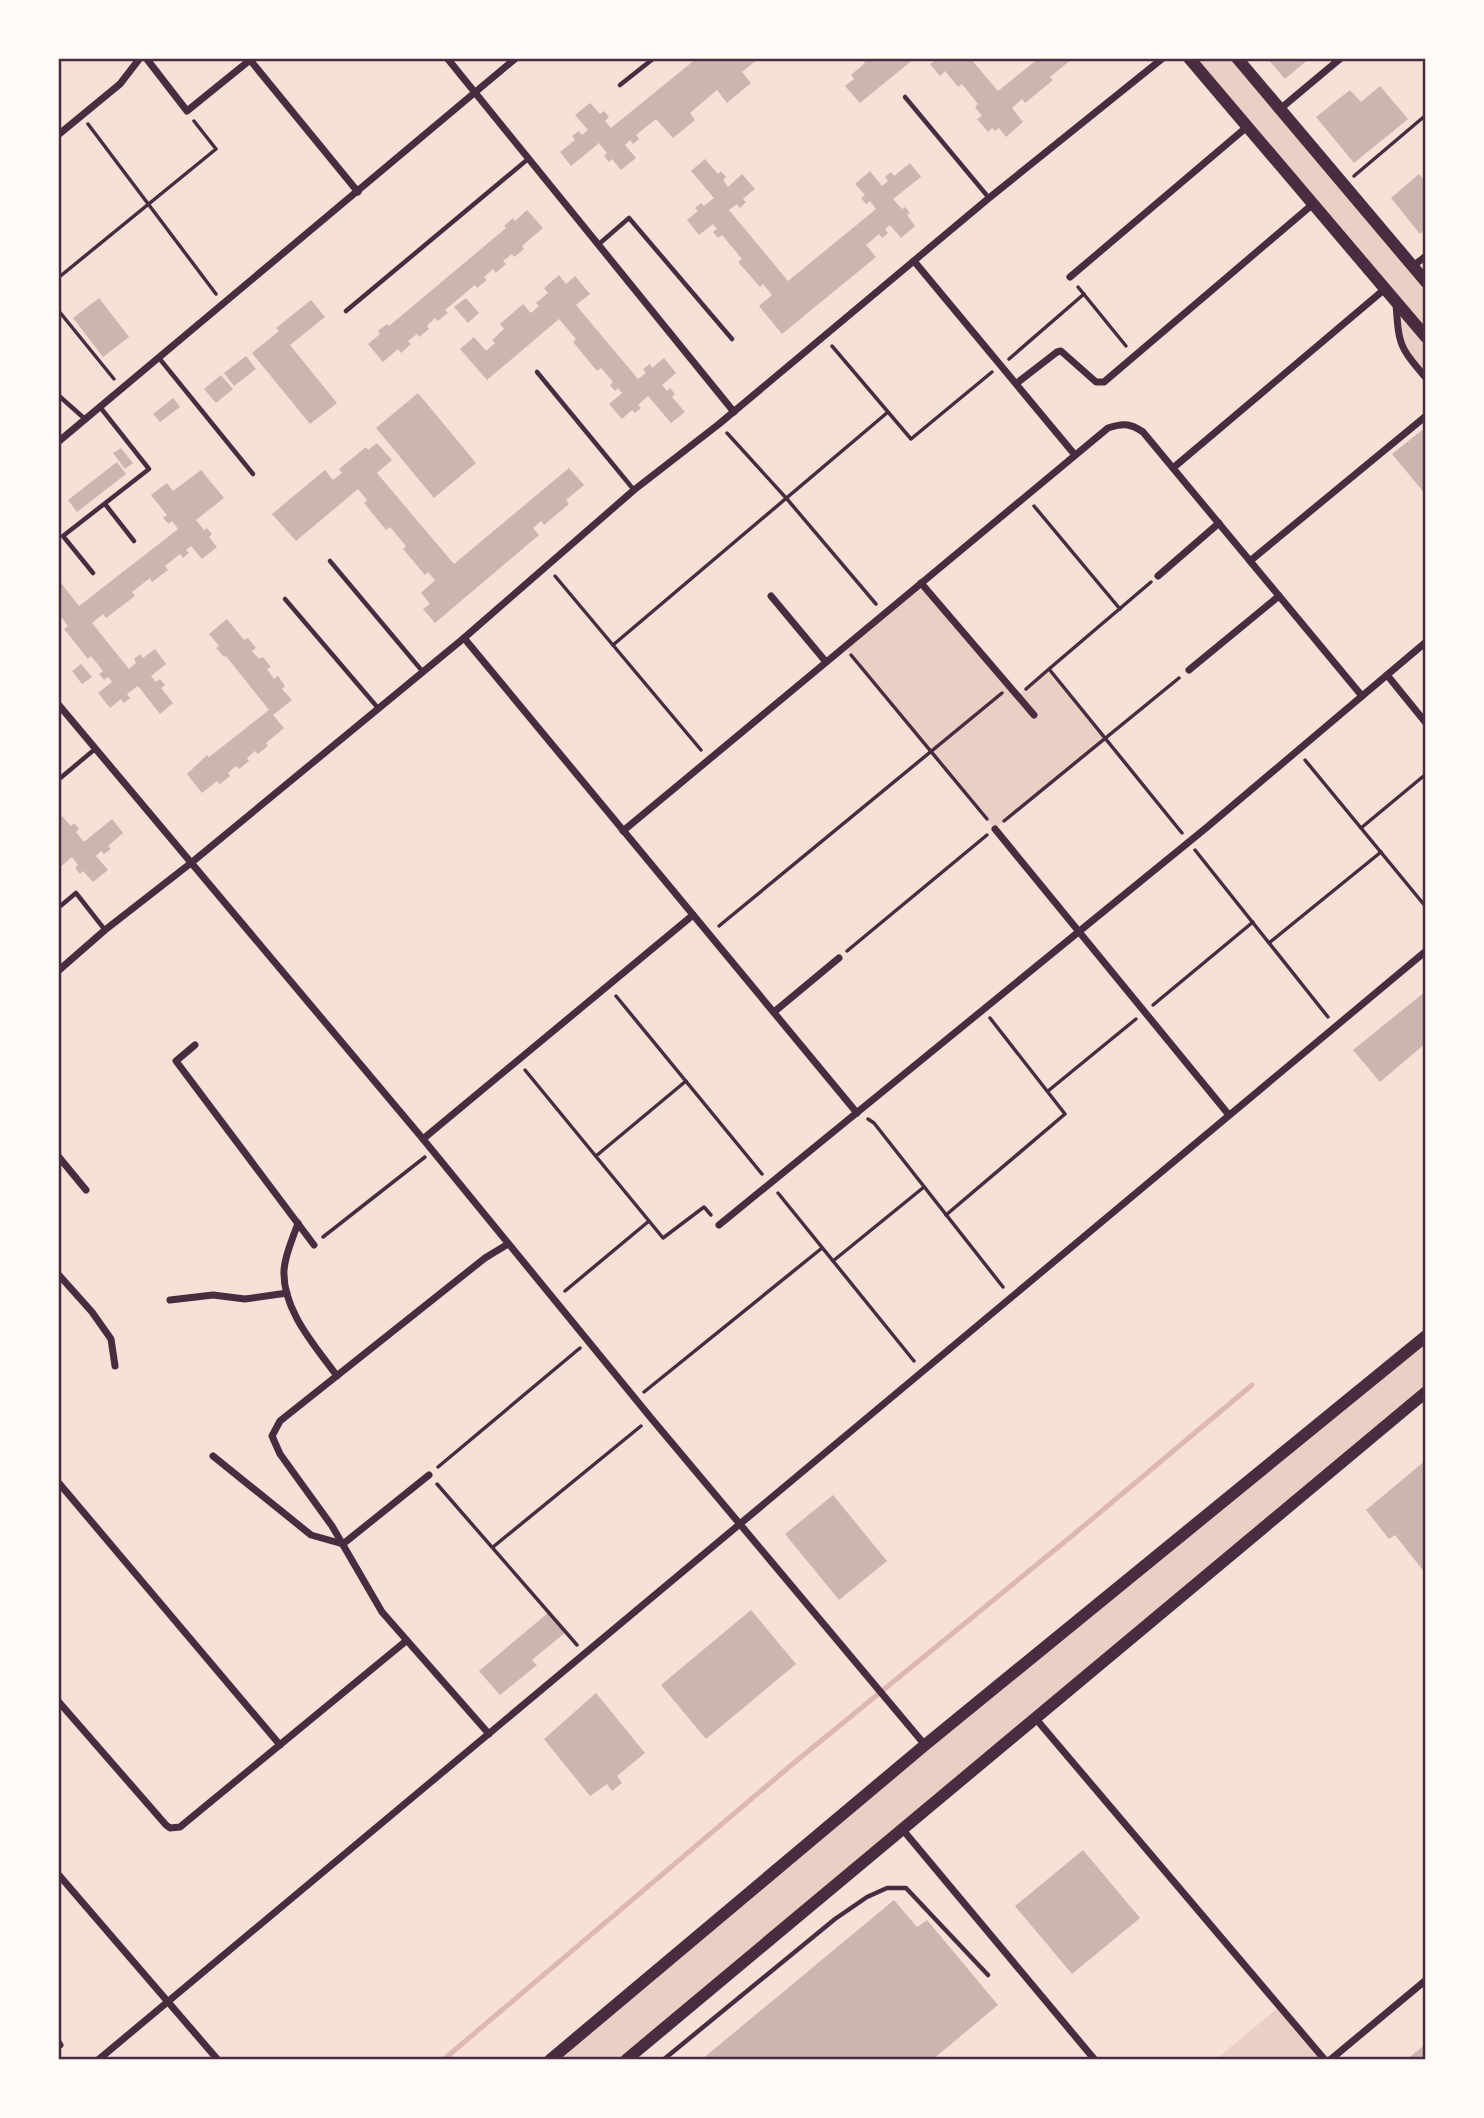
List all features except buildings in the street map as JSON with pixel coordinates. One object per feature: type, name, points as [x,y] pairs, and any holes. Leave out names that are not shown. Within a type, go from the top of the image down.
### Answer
[{"type":"street","points":[[58,135],[120,84],[140,58]]},
{"type":"street","points":[[146,58],[187,111],[250,60],[358,192]]},
{"type":"street","points":[[447,58],[734,412]]},
{"type":"street","points":[[58,442],[516,58]]},
{"type":"street","points":[[58,971],[104,930],[191,863],[464,638],[634,490],[734,412],[989,198],[1163,58]]},
{"type":"street","points":[[1189,58],[1426,337]]},
{"type":"street","points":[[1237,58],[1426,281]]},
{"type":"street","points":[[1280,108],[1341,58]]},
{"type":"street","points":[[1070,277],[1248,126]]},
{"type":"street","points":[[1017,383],[1057,352],[1064,352],[1096,382],[1104,382],[1314,203]]},
{"type":"street","points":[[1413,267],[1426,256]]},
{"type":"street","points":[[914,261],[1075,455]]},
{"type":"street","points":[[1173,468],[1386,288]]},
{"type":"street","points":[[1395,300],[1400,344],[1426,378]]},
{"type":"street","points":[[1250,561],[1426,416]]},
{"type":"street","points":[[623,831],[1075,455],[1108,428],[1120,424],[1132,425],[1143,432],[1362,696]]},
{"type":"street","points":[[1158,576],[1219,523]]},
{"type":"street","points":[[921,583],[1034,715]]},
{"type":"street","points":[[771,596],[826,662]]},
{"type":"street","points":[[1189,670],[1279,596]]},
{"type":"street","points":[[464,638],[857,1113]]},
{"type":"street","points":[[719,1225],[1189,842],[1426,642]]},
{"type":"street","points":[[1387,675],[1426,723]]},
{"type":"street","points":[[58,704],[925,1745]]},
{"type":"street","points":[[995,829],[1229,1115]]},
{"type":"street","points":[[423,1139],[693,915]]},
{"type":"street","points":[[98,2060],[742,1525],[1426,951]]},
{"type":"street","points":[[774,1012],[839,958]]},
{"type":"street","points":[[195,1045],[176,1061],[314,1245]]},
{"type":"street","points":[[58,1156],[86,1190]]},
{"type":"street","points":[[298,1223],[284,1271],[287,1293],[307,1335],[338,1376]]},
{"type":"street","points":[[489,1734],[382,1612],[343,1544],[280,1454],[272,1436],[280,1421],[485,1258],[508,1244]]},
{"type":"street","points":[[58,1274],[92,1312],[111,1339],[115,1366]]},
{"type":"street","points":[[170,1300],[213,1295],[245,1299],[287,1293]]},
{"type":"street","points":[[550,2060],[925,1745],[1426,1336]]},
{"type":"street","points":[[626,2060],[1426,1392]]},
{"type":"street","points":[[213,1456],[311,1535],[343,1544]]},
{"type":"street","points":[[343,1544],[429,1475]]},
{"type":"street","points":[[58,1482],[280,1745]]},
{"type":"street","points":[[58,1701],[166,1825],[170,1828],[180,1827],[406,1642]]},
{"type":"street","points":[[1036,1719],[1328,2060],[1426,1980]]},
{"type":"street","points":[[903,1830],[1094,2060]]},
{"type":"street","points":[[58,1874],[218,2060]]},
{"type":"lane","points":[[620,85],[654,58]]},
{"type":"lane","points":[[905,97],[989,198]]},
{"type":"lane","points":[[346,312],[529,158]]},
{"type":"lane","points":[[599,244],[629,218],[732,339]]},
{"type":"lane","points":[[159,357],[253,474]]},
{"type":"lane","points":[[537,372],[634,490]]},
{"type":"lane","points":[[58,395],[85,419]]},
{"type":"lane","points":[[93,573],[63,536],[149,469],[100,407]]},
{"type":"lane","points":[[105,504],[134,541]]},
{"type":"lane","points":[[330,561],[423,672]]},
{"type":"lane","points":[[285,599],[378,709]]},
{"type":"lane","points":[[58,780],[95,749]]},
{"type":"lane","points":[[58,908],[76,893],[104,930]]},
{"type":"lane","points":[[663,2060],[835,1919],[867,1897],[887,1888],[906,1888],[988,1975]]},
{"type":"path","points":[[58,278],[216,149],[187,111]]},
{"type":"path","points":[[1344,184],[1426,115]]},
{"type":"path","points":[[81,116],[223,304]]},
{"type":"path","points":[[1070,277],[1134,356]]},
{"type":"path","points":[[58,310],[122,389]]},
{"type":"path","points":[[824,337],[911,439]]},
{"type":"path","points":[[613,645],[888,412]]},
{"type":"path","points":[[719,424],[787,499],[884,614]]},
{"type":"path","points":[[1026,496],[1120,609]]},
{"type":"path","points":[[548,567],[709,759]]},
{"type":"path","points":[[1017,696],[1158,576]]},
{"type":"path","points":[[844,647],[995,829]]},
{"type":"path","points":[[1049,670],[1335,1027]]},
{"type":"path","points":[[839,958],[1189,670]]},
{"type":"path","points":[[709,934],[1009,687]]},
{"type":"path","points":[[1297,751],[1426,907]]},
{"type":"path","points":[[1361,828],[1426,774]]},
{"type":"path","points":[[1269,943],[1381,852]]},
{"type":"path","points":[[1048,1091],[1253,922]]},
{"type":"path","points":[[608,986],[923,1372]]},
{"type":"path","points":[[946,1215],[1065,1114],[984,1009]]},
{"type":"path","points":[[517,1061],[663,1238],[704,1207],[719,1225]]},
{"type":"path","points":[[596,1157],[685,1081]]},
{"type":"path","points":[[857,1113],[874,1123],[1011,1297]]},
{"type":"path","points":[[314,1245],[433,1151]]},
{"type":"path","points":[[833,1261],[924,1186]]},
{"type":"path","points":[[554,1300],[649,1221]]},
{"type":"path","points":[[635,1400],[822,1248]]},
{"type":"path","points":[[585,1654],[429,1475],[588,1342]]},
{"type":"path","points":[[493,1547],[650,1418]]},
{"type":"shaded area","points":[[1189,58],[1237,58],[1426,281],[1426,378],[1404,352],[1395,300]]},
{"type":"shaded area","points":[[921,583],[1017,696],[1049,669],[1105,739],[995,829],[844,647]]},
{"type":"shaded area","points":[[1426,1336],[1426,1392],[626,2060],[550,2060]]},
{"type":"shaded area","points":[[1280,2006],[1325,2060],[1215,2060]]},
{"type":"waterway","points":[[443,2060],[795,1762],[1252,1385]]}]
